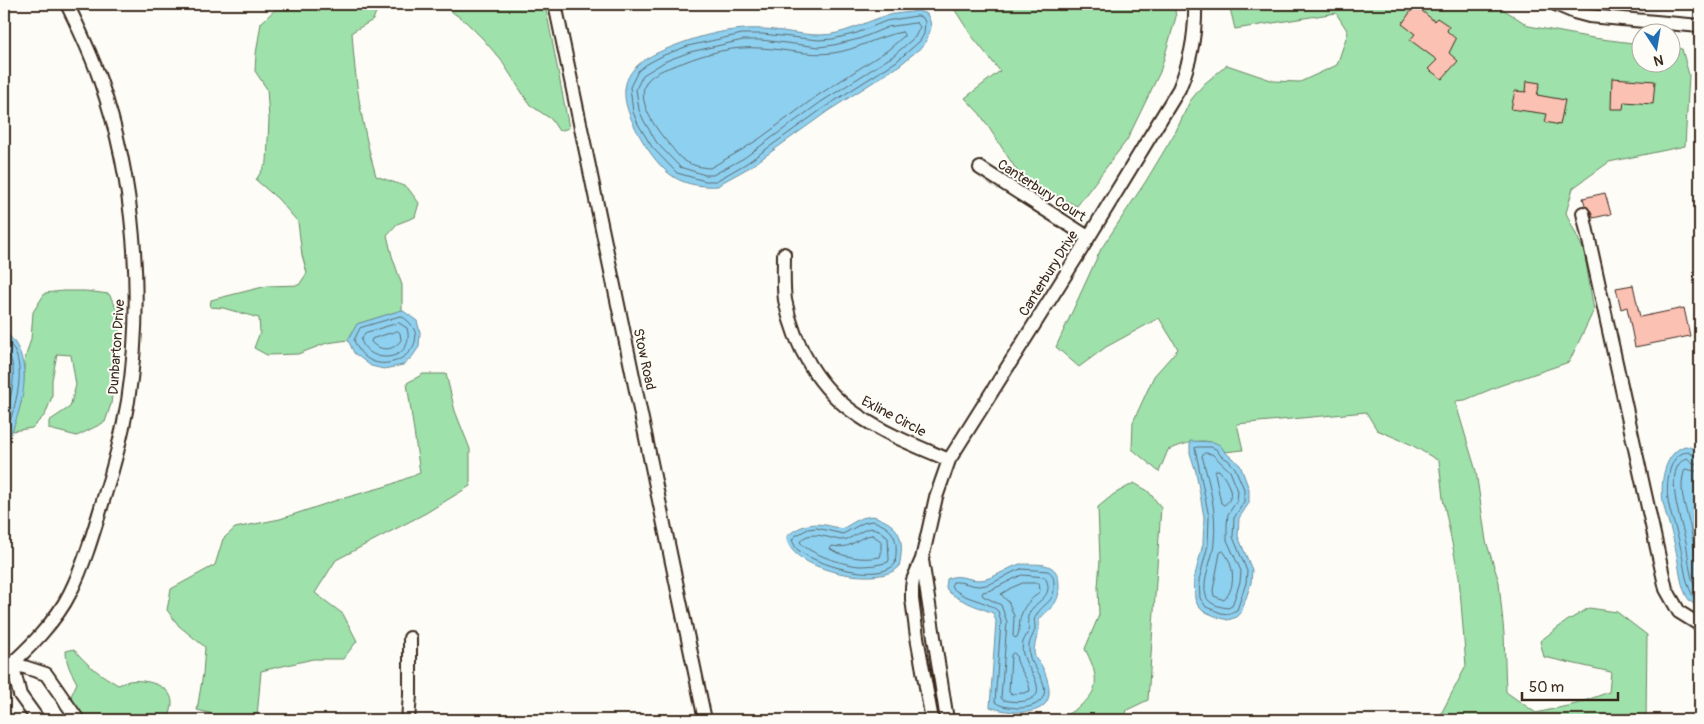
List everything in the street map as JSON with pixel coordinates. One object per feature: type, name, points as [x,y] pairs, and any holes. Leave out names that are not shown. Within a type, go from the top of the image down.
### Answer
[{"type":"street","name":"Dunbarton Drive","points":[[8,666],[23,654],[70,594],[90,546],[114,468],[128,401],[134,338],[135,282],[132,233],[116,135],[101,81],[84,37],[67,4]]},
{"type":"street","name":"Stow Road","points":[[555,4],[705,720]]},
{"type":"street","name":"Canterbury Drive","points":[[932,720],[917,638],[912,588],[913,580],[922,559],[936,497],[949,460],[1179,89],[1185,74],[1193,41],[1195,4]]},
{"type":"street","points":[[1555,4],[1589,16],[1700,26]]},
{"type":"street","name":"Canterbury Court","points":[[980,168],[1088,237]]},
{"type":"street","points":[[1583,213],[1666,589],[1679,612],[1700,625]]},
{"type":"street","name":"Exline Circle","points":[[784,254],[785,298],[789,318],[798,343],[817,375],[857,415],[906,441],[949,460]]},
{"type":"street","name":"Canterbury Drive","points":[[922,559],[947,720]]},
{"type":"street","points":[[917,638],[933,635]]},
{"type":"street","points":[[408,720],[410,638]]},
{"type":"street","points":[[8,666],[20,695],[38,720]]},
{"type":"street","points":[[8,666],[46,674],[78,720]]},
{"type":"street","points":[[929,707],[944,704]]},
{"type":"green space","points":[[281,4],[379,4],[373,20],[352,32],[357,87],[363,122],[376,176],[407,187],[419,203],[415,217],[397,224],[387,235],[402,285],[402,310],[357,324],[348,340],[327,343],[298,354],[267,355],[254,348],[260,332],[259,318],[223,308],[210,307],[211,300],[267,286],[299,285],[307,273],[302,255],[298,222],[278,199],[256,180],[267,162],[269,119],[267,89],[255,71],[256,54],[261,23]]},
{"type":"green space","points":[[441,4],[545,4],[569,128],[559,131],[551,119],[530,105],[501,60],[483,39],[466,22]]},
{"type":"green space","points":[[951,4],[1174,4],[1176,17],[1160,72],[1127,140],[1077,206],[1023,180],[980,114],[965,98],[1000,71],[971,35]]},
{"type":"green space","points":[[1229,4],[1497,4],[1529,26],[1632,43],[1632,72],[1682,72],[1682,49],[1689,75],[1685,146],[1609,162],[1573,188],[1566,213],[1584,251],[1594,310],[1569,362],[1465,400],[1455,401],[1476,471],[1486,541],[1499,582],[1504,634],[1506,692],[1536,713],[1576,704],[1609,692],[1611,672],[1544,657],[1540,641],[1567,621],[1589,608],[1617,612],[1647,635],[1646,720],[1441,720],[1442,712],[1466,666],[1459,577],[1443,499],[1439,461],[1410,444],[1377,430],[1366,412],[1237,424],[1243,450],[1225,452],[1219,446],[1206,441],[1190,443],[1168,450],[1159,472],[1132,449],[1133,422],[1154,376],[1178,349],[1159,318],[1106,347],[1079,367],[1056,347],[1101,249],[1146,181],[1176,131],[1190,101],[1204,84],[1227,65],[1274,81],[1300,82],[1337,65],[1348,32],[1336,13],[1235,29]]},
{"type":"green space","points":[[63,291],[109,294],[118,311],[120,326],[111,404],[105,422],[77,436],[49,429],[49,421],[70,407],[76,385],[71,355],[57,354],[52,380],[52,397],[45,415],[32,428],[12,431],[21,403],[24,362],[31,339],[33,312],[45,293]]},
{"type":"green space","points":[[423,374],[446,374],[455,411],[470,449],[470,486],[426,513],[336,560],[315,593],[343,614],[357,641],[343,659],[313,659],[261,671],[257,717],[227,718],[197,710],[205,647],[179,626],[167,610],[171,589],[215,565],[223,539],[235,528],[280,519],[387,486],[420,473],[407,383]]},
{"type":"green space","points":[[1134,483],[1148,491],[1161,507],[1148,700],[1127,710],[1124,720],[1058,720],[1088,699],[1093,692],[1095,684],[1095,674],[1085,649],[1099,615],[1098,587],[1100,560],[1098,507],[1114,494]]},
{"type":"green space","points":[[74,649],[94,669],[118,685],[129,681],[142,681],[162,687],[171,697],[172,705],[169,719],[84,720],[76,710],[71,696],[77,683],[68,664],[66,651]]},
{"type":"water","points":[[918,11],[927,14],[930,21],[931,28],[924,45],[900,65],[828,111],[750,167],[718,186],[690,184],[669,174],[645,145],[628,111],[625,87],[629,76],[636,67],[664,50],[688,41],[725,31],[750,29],[813,35],[837,33],[885,16]]},
{"type":"water","points":[[402,310],[417,321],[420,332],[419,347],[412,357],[403,365],[384,369],[371,366],[354,353],[348,340],[357,324]]},
{"type":"water","points":[[4,331],[15,343],[21,357],[24,372],[21,405],[4,450]]},
{"type":"water","points":[[1190,441],[1213,442],[1220,445],[1240,465],[1249,489],[1249,503],[1239,518],[1238,536],[1252,570],[1251,583],[1241,613],[1237,617],[1228,620],[1203,611],[1195,599],[1194,579],[1203,544],[1204,517],[1196,472],[1190,453]]},
{"type":"water","points":[[1685,446],[1694,449],[1700,456],[1700,606],[1695,605],[1686,595],[1680,577],[1674,540],[1664,508],[1662,494],[1663,478],[1668,462],[1672,455]]},
{"type":"water","points":[[873,516],[890,524],[899,534],[901,541],[899,567],[888,573],[872,576],[834,572],[816,566],[801,557],[790,547],[787,536],[801,527],[820,524],[842,529],[861,518]]},
{"type":"water","points":[[1020,564],[1040,564],[1051,567],[1058,576],[1059,587],[1055,603],[1039,620],[1039,630],[1034,648],[1035,658],[1042,666],[1047,679],[1048,699],[1043,706],[1027,712],[1007,711],[990,707],[996,621],[993,613],[959,599],[952,595],[946,587],[947,579],[951,577],[979,580],[994,576]]},
{"type":"building","points":[[1415,5],[1434,21],[1437,18],[1449,26],[1447,31],[1456,39],[1449,53],[1458,61],[1442,79],[1428,69],[1437,60],[1410,40],[1415,34],[1402,24]]},
{"type":"building","points":[[1612,78],[1655,81],[1653,104],[1624,102],[1623,109],[1611,109]]},
{"type":"building","points":[[1527,81],[1540,83],[1537,95],[1565,100],[1560,125],[1545,122],[1547,114],[1511,109],[1515,91],[1526,92]]},
{"type":"building","points":[[1605,193],[1611,214],[1593,218],[1583,198]]},
{"type":"building","points":[[1633,285],[1640,317],[1684,308],[1690,336],[1635,347],[1627,307],[1621,309],[1616,288]]}]
